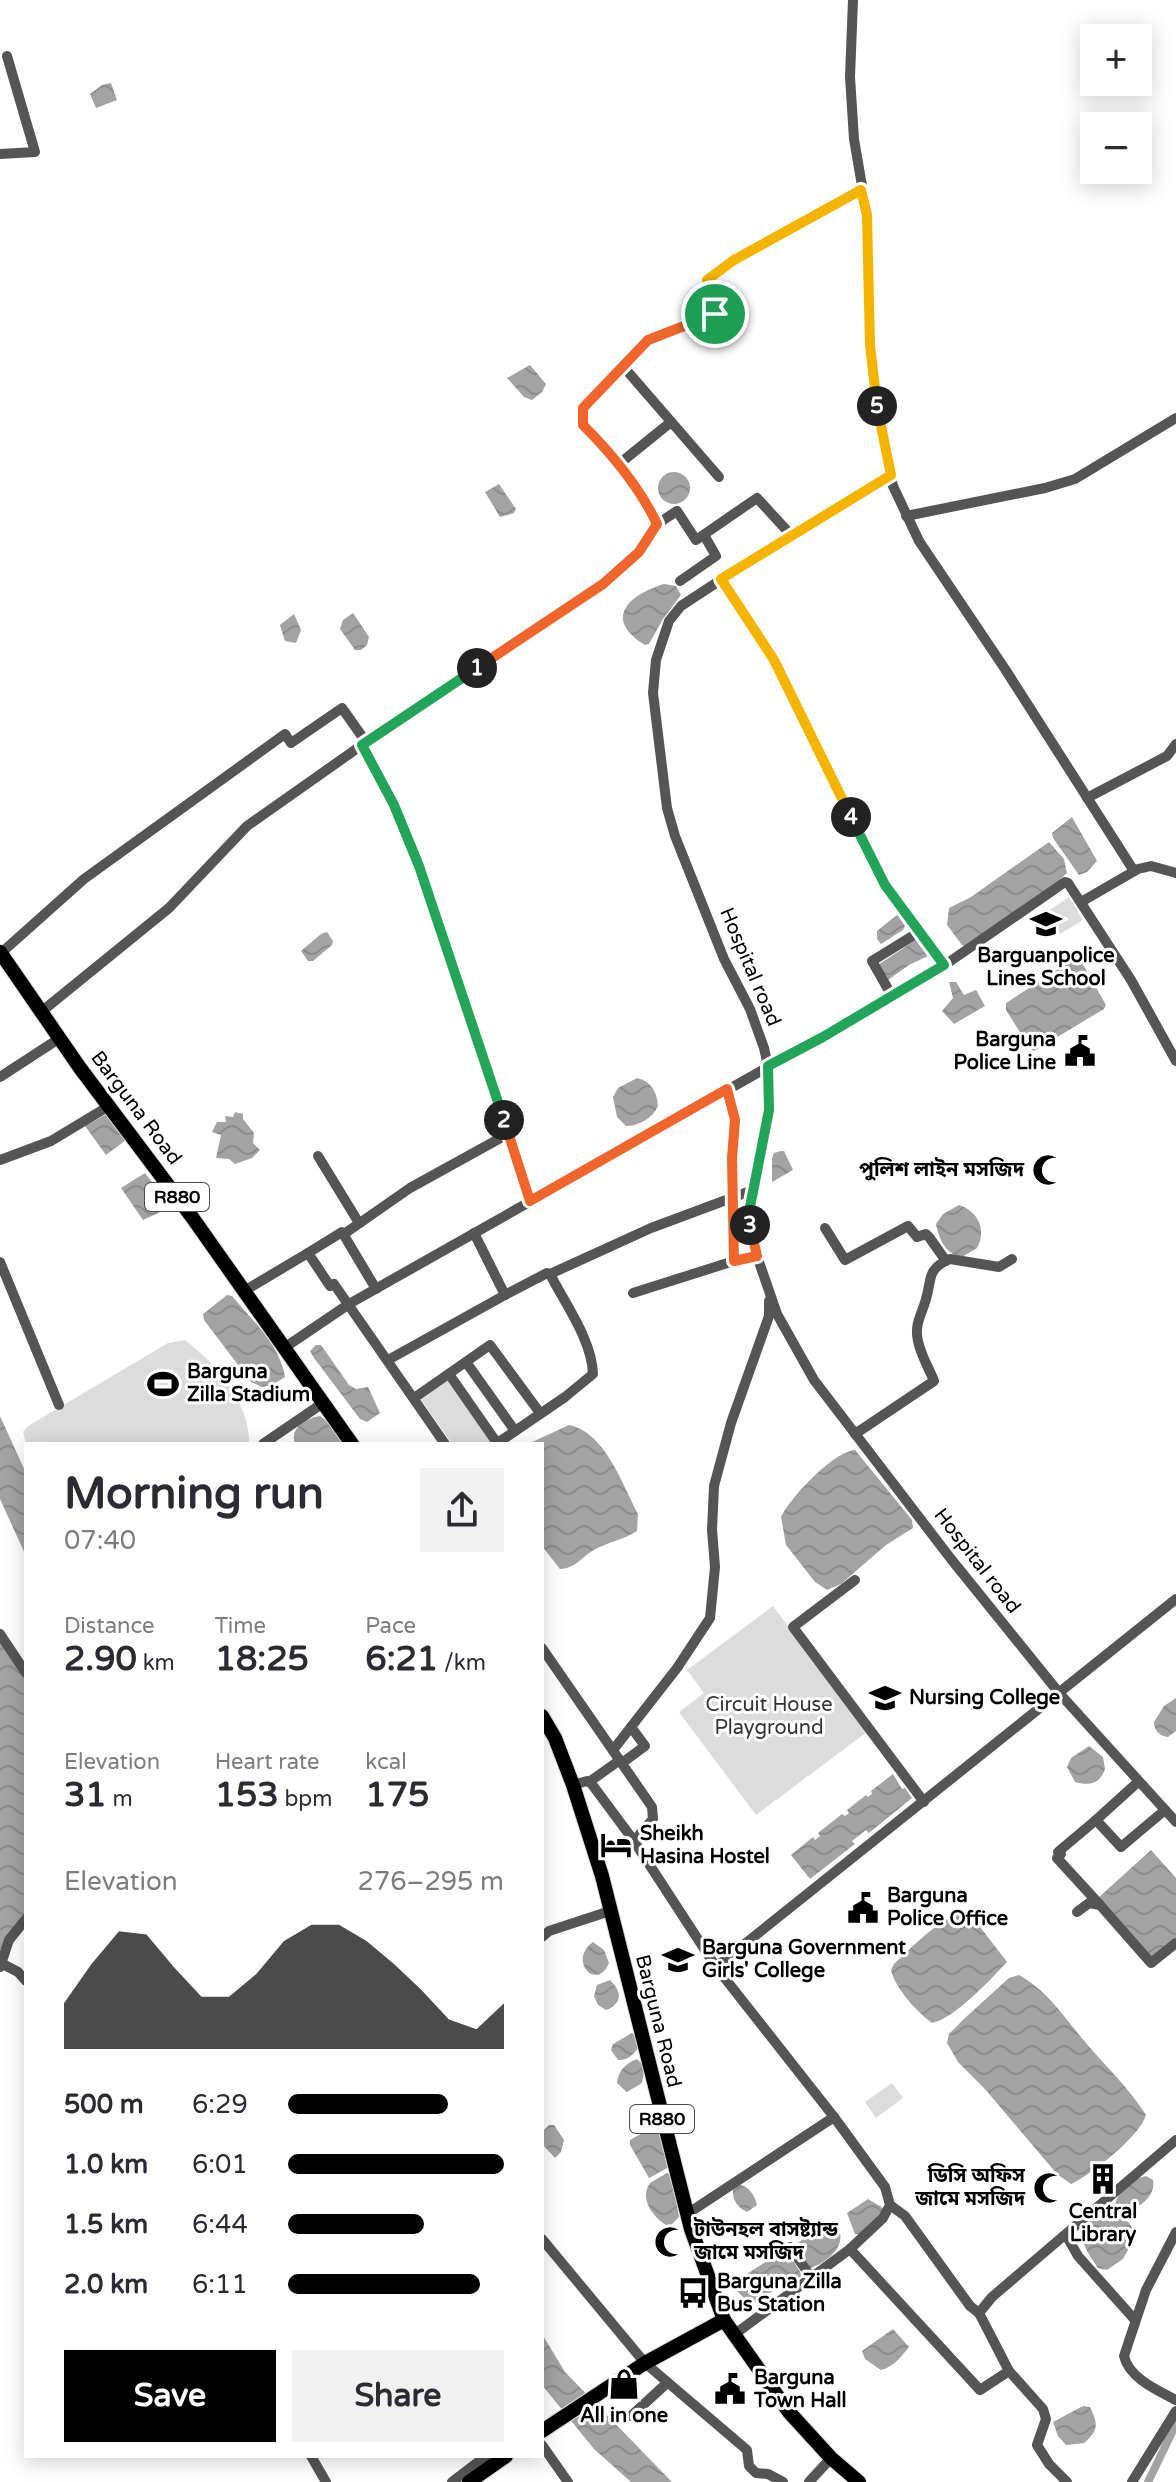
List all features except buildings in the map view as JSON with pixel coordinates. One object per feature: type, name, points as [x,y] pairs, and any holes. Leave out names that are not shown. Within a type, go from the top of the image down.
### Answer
[{"type":"main road","name":"Barguna Road","points":[[0,952],[351,1442]]},
{"type":"main road","name":"Barguna Road","points":[[544,1719],[555,1738],[573,1785],[610,1911],[687,2214],[724,2320],[789,2412],[831,2458],[859,2482]]},
{"type":"main road","points":[[546,2429],[645,2363],[724,2320]]},
{"type":"main road","points":[[469,2482],[503,2458]]},
{"type":"street","points":[[853,0],[850,77],[861,190],[867,215],[870,345],[877,411],[891,475],[919,541],[1134,871]]},
{"type":"street","points":[[0,154],[35,152],[7,56]]},
{"type":"street","points":[[657,524],[644,496],[583,425],[583,408],[648,340],[715,314],[721,306],[707,280],[734,260],[861,190]]},
{"type":"street","points":[[622,365],[719,477]]},
{"type":"street","points":[[906,516],[1075,479],[1176,418]]},
{"type":"street","points":[[619,464],[671,422]]},
{"type":"street","name":"Hospital road","points":[[891,475],[681,606],[669,621],[655,671],[653,693],[657,736],[667,808],[675,836],[724,959],[750,1009],[768,1066],[769,1110],[749,1220],[755,1256],[777,1314],[814,1380],[1060,1694],[1176,1822]]},
{"type":"street","points":[[41,1012],[169,908],[247,826],[603,584],[639,552],[657,524],[677,511],[696,540],[757,498],[791,535]]},
{"type":"street","points":[[680,581],[716,556],[704,535]]},
{"type":"street","points":[[721,579],[774,660],[885,885],[944,965]]},
{"type":"street","points":[[0,952],[84,879],[285,734],[291,743],[342,708],[394,805],[419,866],[530,1201]]},
{"type":"street","points":[[1087,798],[1167,756],[1176,744]]},
{"type":"street","points":[[1081,902],[1134,871],[1151,866],[1176,873]]},
{"type":"street","points":[[284,1348],[349,1304],[823,1037],[944,965],[1063,883],[1068,883],[1131,980],[1176,1061]]},
{"type":"street","points":[[892,996],[872,961],[919,932]]},
{"type":"street","points":[[0,1077],[60,1038]]},
{"type":"street","points":[[727,1089],[735,1120],[732,1158],[736,1260]]},
{"type":"street","points":[[0,1160],[51,1141],[109,1106]]},
{"type":"street","points":[[244,1291],[342,1232],[344,1234],[410,1188],[508,1134]]},
{"type":"street","points":[[318,1156],[359,1223]]},
{"type":"street","points":[[388,1360],[505,1295],[550,1274],[651,1228],[753,1190]]},
{"type":"street","points":[[825,1228],[845,1260],[908,1226],[917,1237],[926,1234],[946,1261]]},
{"type":"street","points":[[474,1233],[505,1295]]},
{"type":"street","points":[[344,1234],[376,1289]]},
{"type":"street","points":[[308,1253],[330,1286],[334,1284],[349,1304],[444,1442]]},
{"type":"street","points":[[633,1293],[755,1256]]},
{"type":"street","points":[[855,1434],[934,1381],[925,1365],[916,1330],[927,1298],[928,1281],[946,1261],[960,1259],[993,1268],[1012,1259]]},
{"type":"street","points":[[0,1262],[59,1405]]},
{"type":"street","points":[[499,1442],[593,1374],[586,1345],[550,1274]]},
{"type":"street","points":[[618,1758],[631,1727],[677,1668],[710,1618],[715,1567],[712,1530],[714,1486],[731,1423],[769,1316],[768,1289]]},
{"type":"street","points":[[414,1398],[490,1345],[540,1413]]},
{"type":"street","points":[[466,1362],[515,1431]]},
{"type":"street","points":[[449,1374],[495,1442]]},
{"type":"street","points":[[266,1442],[323,1403]]},
{"type":"street","points":[[855,1580],[793,1627],[924,1802]]},
{"type":"street","points":[[716,1967],[1176,1599]]},
{"type":"street","points":[[0,1634],[24,1670]]},
{"type":"street","points":[[544,1651],[652,1807],[653,1819],[634,1841]]},
{"type":"street","points":[[573,1785],[589,1782],[618,1758],[645,1746],[631,1727]]},
{"type":"street","points":[[589,1782],[634,1841],[716,1967],[885,2187],[890,2205],[905,2216],[970,2306],[979,2313],[1009,2371],[1043,2409],[1046,2419],[1037,2445],[1049,2464],[1067,2482]]},
{"type":"street","points":[[1138,1782],[1058,1852],[1061,1854],[1057,1858],[1151,1963],[1176,1943]]},
{"type":"street","points":[[1096,1820],[1121,1847],[1165,1810]]},
{"type":"street","points":[[1077,1912],[1089,1903],[1100,1905]]},
{"type":"street","points":[[544,1935],[610,1911]]},
{"type":"street","points":[[24,1921],[9,1940],[1,1965],[18,1972],[24,1979]]},
{"type":"street","points":[[687,2214],[834,2117]]},
{"type":"street","points":[[979,2313],[992,2297],[1176,2140]]},
{"type":"street","points":[[735,2334],[850,2249],[883,2218],[890,2205]]},
{"type":"street","points":[[1176,2232],[1146,2290],[1124,2356],[1125,2363],[1149,2385],[1176,2400]]},
{"type":"street","points":[[1066,2235],[1078,2256],[1135,2320]]},
{"type":"street","points":[[544,2241],[645,2363],[748,2451],[749,2466],[756,2473],[783,2482]]},
{"type":"street","points":[[790,2247],[811,2277]]},
{"type":"street","points":[[850,2249],[980,2390],[985,2390],[1009,2371]]},
{"type":"street","points":[[631,2416],[667,2383]]},
{"type":"street","points":[[1132,2482],[1176,2411]]},
{"type":"street","points":[[544,2448],[568,2482]]},
{"type":"street","points":[[312,2458],[326,2482]]},
{"type":"street","points":[[452,2482],[483,2458]]},
{"type":"street","points":[[809,2482],[831,2458]]},
{"type":"green space","points":[[1069,897],[1083,920],[1060,934],[1045,913]]},
{"type":"green space","name":"Barguna Zilla Stadium","points":[[185,1340],[219,1372],[244,1414],[249,1442],[26,1442],[23,1432],[28,1426],[168,1343]]},
{"type":"green space","points":[[449,1377],[492,1440],[451,1442],[420,1398]]},
{"type":"green space","name":"Circuit House Playground","points":[[773,1606],[867,1732],[756,1815],[679,1712],[704,1693],[687,1670]]},
{"type":"green space","points":[[892,2083],[903,2098],[876,2118],[865,2102]]},
{"type":"water","points":[[111,83],[117,100],[96,108],[90,94],[102,85]]},
{"type":"water","points":[[530,365],[546,384],[532,400],[524,397],[507,378]]},
{"type":"water","points":[[674,472],[685,477],[690,488],[685,499],[674,504],[663,499],[658,488],[663,477]]},
{"type":"water","points":[[499,484],[516,509],[514,513],[500,517],[485,492]]},
{"type":"water","points":[[664,584],[676,586],[681,595],[649,644],[645,645],[625,626],[625,609],[640,595]]},
{"type":"water","points":[[353,613],[369,637],[367,645],[361,650],[355,650],[340,629],[343,620]]},
{"type":"water","points":[[294,614],[301,630],[296,643],[285,641],[280,625]]},
{"type":"water","points":[[1072,817],[1097,861],[1087,872],[1079,875],[1052,833]]},
{"type":"water","points":[[1049,842],[1064,859],[1067,873],[1052,887],[962,945],[947,925],[949,908],[971,897]]},
{"type":"water","points":[[898,914],[905,926],[903,930],[881,944],[877,931]]},
{"type":"water","points":[[327,932],[332,945],[313,961],[308,961],[301,951]]},
{"type":"water","points":[[917,939],[928,956],[888,980],[878,965]]},
{"type":"water","points":[[1074,959],[1081,961],[1106,1005],[1034,1051],[1006,1010],[1006,1003]]},
{"type":"water","points":[[949,982],[956,982],[964,995],[976,990],[985,1006],[954,1024],[942,1011],[953,998]]},
{"type":"water","points":[[637,1078],[652,1088],[658,1106],[645,1120],[626,1126],[617,1117],[613,1097],[618,1088]]},
{"type":"water","points":[[235,1112],[243,1114],[243,1119],[254,1133],[253,1143],[260,1150],[252,1158],[235,1164],[229,1159],[216,1158],[221,1135],[212,1132],[217,1122],[226,1122],[225,1116],[233,1117]]},
{"type":"water","points":[[107,1114],[126,1140],[106,1155],[85,1126]]},
{"type":"water","points":[[784,1151],[793,1170],[772,1182],[772,1158],[774,1153]]},
{"type":"water","points":[[145,1173],[169,1208],[143,1220],[121,1188]]},
{"type":"water","points":[[959,1205],[976,1216],[981,1228],[977,1248],[962,1257],[951,1253],[944,1245],[936,1224],[943,1214]]},
{"type":"water","points":[[227,1295],[232,1296],[256,1324],[277,1354],[285,1377],[272,1385],[262,1387],[251,1382],[204,1320],[203,1314]]},
{"type":"water","points":[[321,1345],[349,1385],[356,1389],[368,1387],[380,1413],[367,1422],[360,1419],[314,1358],[310,1351]]},
{"type":"water","points":[[0,1416],[24,1469],[24,1552],[0,1499]]},
{"type":"water","points":[[320,1416],[332,1425],[342,1442],[295,1442],[294,1433],[309,1419]]},
{"type":"water","points":[[569,1425],[593,1438],[611,1461],[638,1514],[637,1531],[594,1550],[571,1567],[560,1569],[544,1549],[544,1442],[532,1442]]},
{"type":"water","points":[[855,1450],[912,1520],[913,1528],[886,1545],[841,1584],[827,1590],[815,1582],[786,1545],[781,1517],[793,1499],[825,1467],[846,1452]]},
{"type":"water","points":[[0,1641],[24,1673],[24,1917],[0,1950]]},
{"type":"water","points":[[1176,1698],[1176,1731],[1168,1737],[1156,1730],[1154,1722],[1164,1706]]},
{"type":"water","points":[[1089,1746],[1103,1757],[1105,1769],[1093,1783],[1075,1782],[1067,1767],[1071,1758]]},
{"type":"water","points":[[893,1774],[912,1798],[869,1833],[866,1830],[852,1841],[855,1844],[810,1879],[791,1855],[813,1837],[815,1840],[820,1836],[818,1833],[842,1814],[845,1816],[849,1813],[847,1810],[872,1794],[871,1791]]},
{"type":"water","points":[[1151,1850],[1176,1878],[1176,1938],[1152,1959],[1098,1898]]},
{"type":"water","points":[[963,1912],[974,1919],[1007,1962],[961,2006],[932,2023],[907,1999],[891,1970],[926,1934]]},
{"type":"water","points":[[593,1942],[604,1950],[609,1963],[598,1975],[592,1974],[583,1965],[586,1950]]},
{"type":"water","points":[[1019,1975],[1053,2003],[1146,2115],[1135,2133],[1114,2154],[1071,2184],[1057,2174],[958,2062],[947,2043],[949,2034],[966,2017],[1009,1978]]},
{"type":"water","points":[[610,1980],[619,1997],[606,2010],[598,2005],[594,1996],[597,1985]]},
{"type":"water","points":[[632,2033],[638,2039],[639,2047],[630,2056],[618,2060],[611,2050],[613,2044]]},
{"type":"water","points":[[637,2059],[643,2067],[642,2083],[627,2092],[617,2083],[619,2075],[623,2068]]},
{"type":"water","points":[[554,2125],[564,2140],[561,2152],[555,2158],[544,2146],[544,2130]]},
{"type":"water","points":[[653,2127],[661,2132],[669,2167],[649,2178],[630,2140]]},
{"type":"water","points":[[667,2173],[673,2178],[679,2217],[669,2227],[654,2214],[646,2196],[650,2183]]},
{"type":"water","points":[[1146,2176],[1153,2180],[1147,2199],[1128,2210],[1115,2208],[1125,2188]]},
{"type":"water","points":[[737,2184],[748,2189],[756,2201],[757,2205],[747,2212],[735,2200],[733,2189]]},
{"type":"water","points":[[868,2199],[883,2208],[883,2212],[859,2234],[855,2234],[847,2213]]},
{"type":"water","points":[[1106,2208],[1125,2218],[1135,2237],[1123,2259],[1107,2270],[1098,2268],[1082,2235],[1088,2222]]},
{"type":"water","points":[[825,2223],[837,2226],[840,2233],[838,2246],[829,2258],[810,2268],[795,2249],[798,2243]]},
{"type":"water","points":[[786,2249],[802,2275],[794,2283],[779,2287],[751,2305],[736,2290],[739,2279]]},
{"type":"water","points":[[893,2329],[909,2347],[893,2364],[881,2370],[865,2359],[862,2351]]},
{"type":"water","points":[[544,2337],[565,2372],[672,2482],[631,2482],[594,2449],[544,2387]]},
{"type":"water","points":[[1083,2406],[1090,2407],[1096,2422],[1095,2430],[1084,2443],[1066,2445],[1058,2436],[1053,2422]]},
{"type":"waterway","points":[[1148,2482],[1176,2424]]},
{"type":"place","name":"Barguanpolice Lines School","points":[[1046,924]]},
{"type":"place","name":"Barguna Police Line","points":[[1080,1051]]},
{"type":"place","name":"পুলিশ লাইন মসজিদ","points":[[1048,1170]]},
{"type":"place","name":"Barguna Zilla Stadium","points":[[163,1384]]},
{"type":"place","name":"Nursing College","points":[[885,1698]]},
{"type":"place","name":"Sheikh Hasina Hostel","points":[[616,1845]]},
{"type":"place","name":"Barguna Police Office","points":[[863,1908]]},
{"type":"place","name":"Barguna Government Girls' College","points":[[678,1960]]},
{"type":"place","name":"Central Library","points":[[1103,2179]]},
{"type":"place","name":"ডিসি অফিস জামে মসজিদ","points":[[1049,2188]]},
{"type":"place","name":"টাউনহল বাসষ্ট্যান্ড জামে মসজিদ","points":[[670,2242]]},
{"type":"place","name":"Barguna Zilla Bus Station","points":[[693,2293]]},
{"type":"place","name":"All in one","points":[[624,2384]]},
{"type":"place","name":"Barguna Town Hall","points":[[730,2389]]},
{"type":"route","points":[[861,190],[867,215],[870,345],[877,411],[891,475],[721,579],[774,660],[885,885],[944,965],[768,1066],[769,1110],[749,1220],[757,1256],[734,1261],[732,1158],[735,1120],[727,1089],[530,1201],[419,866],[394,805],[362,745],[603,584],[639,552],[657,524],[644,496],[583,425],[583,408],[648,340],[715,314],[721,306],[707,280],[734,260],[861,190]]}]
